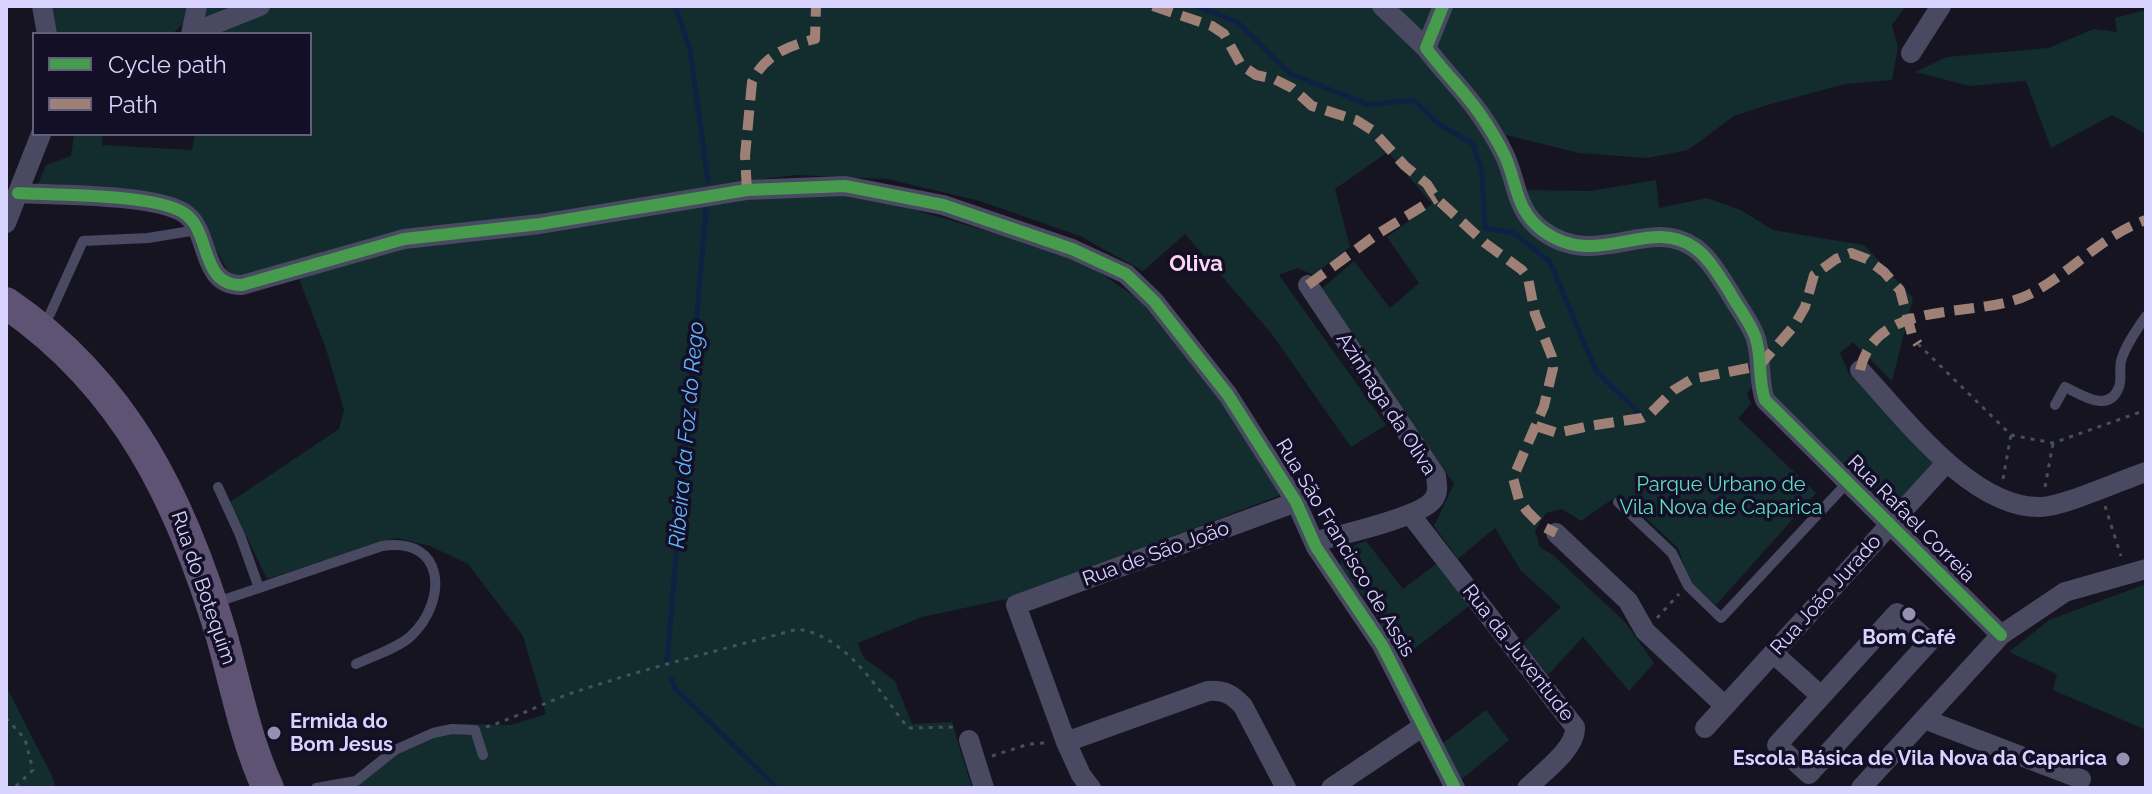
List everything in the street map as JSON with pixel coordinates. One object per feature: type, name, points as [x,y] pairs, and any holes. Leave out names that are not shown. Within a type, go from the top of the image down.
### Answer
[{"type":"main road","name":"Rua do Botequim","points":[[6,303],[40,328],[90,375],[129,427],[179,514],[211,604],[268,788]]},
{"type":"street","points":[[42,6],[47,32]]},
{"type":"street","points":[[192,32],[197,6]]},
{"type":"street","points":[[197,32],[260,6]]},
{"type":"street","name":"Rua Rafael Correia","points":[[1382,6],[1426,48],[1479,112],[1505,157],[1517,196],[1529,220],[1547,234],[1585,248],[1657,237],[1693,246],[1707,259],[1756,339],[1760,386],[1765,400],[2001,635]]},
{"type":"street","points":[[1426,48],[1443,6]]},
{"type":"street","points":[[1911,53],[1941,6]]},
{"type":"street","points":[[6,223],[40,136]]},
{"type":"street","name":"Rua São Francisco de Assis","points":[[197,230],[218,277],[226,283],[242,285],[404,239],[540,224],[747,190],[845,186],[943,205],[1072,249],[1126,274],[1154,301],[1228,395],[1296,502],[1314,542],[1382,645],[1455,788]]},
{"type":"street","points":[[18,193],[151,201],[188,215],[197,230]]},
{"type":"street","name":"Azinhaga da Oliva","points":[[1308,285],[1436,476],[1438,490],[1432,502],[1410,514],[1314,542]]},
{"type":"street","points":[[1860,370],[1947,462],[2000,500],[2042,507],[2146,472]]},
{"type":"street","name":"Rua João Jurado","points":[[1705,728],[1947,462]]},
{"type":"street","name":"Rua de São João","points":[[1066,742],[1016,605],[1296,502]]},
{"type":"street","name":"Rua da Juventude","points":[[1410,514],[1575,727],[1571,745],[1527,788]]},
{"type":"street","points":[[1556,533],[1628,601],[1645,631],[1725,706]]},
{"type":"street","points":[[1861,788],[2001,635],[2065,592],[2137,572]]},
{"type":"street","points":[[1897,613],[1929,642],[1809,774],[1777,745],[1821,696],[1897,613]]},
{"type":"street","points":[[1773,653],[1821,696]]},
{"type":"street","points":[[1091,788],[1081,775],[1066,742],[1208,691],[1221,690],[1234,696],[1243,706],[1286,788]]},
{"type":"street","points":[[1924,719],[2081,779]]},
{"type":"street","points":[[1331,788],[1422,727]]},
{"type":"street","points":[[969,740],[984,788]]},
{"type":"lane","points":[[40,328],[50,314],[83,241],[148,238],[197,230]]},
{"type":"lane","points":[[2055,405],[2065,387],[2098,402],[2114,396],[2120,385],[2123,358],[2146,316]]},
{"type":"lane","points":[[1618,502],[1672,553],[1688,586],[1721,618],[1847,483]]},
{"type":"lane","points":[[218,487],[259,588]]},
{"type":"lane","points":[[211,604],[382,546],[410,546],[432,563],[436,593],[423,620],[410,637],[356,664]]},
{"type":"lane","points":[[316,788],[356,781],[395,750],[423,736],[452,729],[475,730],[483,755]]},
{"type":"path","points":[[1918,344],[2011,435],[2053,443],[2146,410]]},
{"type":"path","points":[[2000,500],[2011,435]]},
{"type":"path","points":[[2042,507],[2053,443]]},
{"type":"path","points":[[2099,488],[2137,572]]},
{"type":"path","points":[[1645,631],[1688,586]]},
{"type":"path","points":[[475,730],[635,672],[798,629],[816,632],[836,644],[858,665],[908,728],[966,727],[969,740]]},
{"type":"path","points":[[6,718],[25,739],[33,770],[14,788]]},
{"type":"path","points":[[1006,752],[1029,744]]},
{"type":"green space","name":"Parque Urbano de Vila Nova de Caparica","points":[[47,6],[1906,6],[1892,25],[1898,48],[1892,80],[1845,84],[1734,116],[1688,150],[1647,158],[1579,153],[1506,135],[1525,190],[1591,191],[1656,180],[1659,208],[1707,198],[1741,210],[1773,230],[1864,245],[1913,298],[1892,381],[1853,342],[1840,353],[1849,374],[1937,460],[1893,511],[1769,392],[1751,388],[1747,394],[1751,404],[1738,418],[1816,493],[1716,605],[1689,581],[1678,548],[1620,494],[1581,521],[1562,509],[1546,513],[1535,531],[1540,547],[1553,555],[1625,622],[1654,663],[1629,691],[1583,637],[1548,675],[1523,643],[1561,607],[1521,571],[1495,528],[1458,559],[1434,526],[1454,484],[1319,291],[1354,261],[1390,308],[1419,283],[1387,237],[1432,204],[1388,152],[1335,189],[1350,247],[1313,275],[1298,268],[1279,275],[1386,425],[1351,447],[1271,333],[1185,234],[1143,271],[1080,236],[980,201],[887,179],[797,175],[762,179],[629,208],[236,276],[228,271],[195,212],[36,189],[46,165],[71,156],[74,136],[102,136],[102,145],[192,150],[195,136],[312,136],[312,32],[201,32],[200,20],[183,24],[174,32],[52,32]]},
{"type":"green space","points":[[2146,10],[2146,134],[2112,115],[2051,148],[2026,81],[1970,86],[1915,72],[1947,57],[2048,48],[2094,29],[2117,32],[2115,18]]},
{"type":"green space","points":[[864,195],[1076,257],[1139,299],[1221,401],[1283,494],[1020,596],[922,617],[858,643],[864,658],[895,681],[912,724],[952,722],[972,788],[349,788],[364,773],[421,736],[450,724],[511,725],[546,714],[523,636],[468,564],[430,546],[396,538],[267,579],[230,502],[339,429],[344,410],[326,349],[298,276],[401,245],[739,200]]},
{"type":"green space","points":[[1366,541],[1403,589],[1436,564],[1469,606],[1400,660],[1374,612],[1341,566],[1344,552]]},
{"type":"green space","points":[[2146,584],[2146,730],[2053,690],[2057,674],[2009,652],[2049,620]]},
{"type":"green space","points":[[6,686],[53,778],[56,788],[6,788]]},
{"type":"green space","points":[[1486,710],[1509,740],[1462,779],[1442,744]]},
{"type":"waterway","name":"Ribeira da Foz do Rego","points":[[675,6],[690,49],[708,181]]},
{"type":"waterway","points":[[1196,6],[1237,22],[1291,74],[1369,105],[1413,100],[1439,124],[1473,144],[1482,172],[1485,228],[1514,233],[1550,262],[1596,371],[1641,415]]},
{"type":"waterway","name":"Ribeira da Foz do Rego","points":[[667,661],[706,210]]},
{"type":"waterway","name":"Ribeira da Foz do Rego","points":[[671,679],[675,688],[777,788]]},
{"type":"marked path","points":[[747,190],[745,156],[752,82],[770,58],[815,39],[816,6]]},
{"type":"marked path","points":[[1153,6],[1212,26],[1224,34],[1241,65],[1256,75],[1274,79],[1292,88],[1312,106],[1356,120],[1372,130],[1405,166],[1427,184],[1436,198],[1485,243],[1522,270],[1528,278],[1535,314],[1552,357],[1553,368],[1544,406],[1513,478],[1519,500],[1527,511],[1542,526],[1556,533]]},
{"type":"marked path","points":[[1308,285],[1376,235],[1436,198]]},
{"type":"marked path","points":[[1860,370],[1870,347],[1886,331],[1907,320],[1983,307],[2028,295],[2115,235],[2146,220]]},
{"type":"marked path","points":[[1536,426],[1557,433],[1642,418],[1692,379],[1759,366],[1794,326],[1805,307],[1814,275],[1836,259],[1851,253],[1867,259],[1900,290],[1912,335],[1918,344]]},
{"type":"cycle path","points":[[1443,6],[1426,48],[1490,129],[1505,156],[1522,206],[1534,223],[1563,242],[1583,246],[1660,237],[1678,239],[1700,252],[1710,262],[1754,333],[1765,400],[2001,635]]},
{"type":"cycle path","points":[[18,193],[129,199],[170,207],[193,221],[219,277],[228,283],[242,285],[404,239],[540,224],[747,190],[845,186],[943,205],[1072,249],[1126,274],[1154,301],[1228,395],[1296,502],[1316,547],[1382,645],[1455,788]]},
{"type":"place","name":"Bom Café","points":[[1909,614]]},
{"type":"place","name":"Ermida do Bom Jesus","points":[[274,733]]},
{"type":"place","name":"Escola Básica de Vila Nova da Caparica","points":[[2123,759]]},
{"type":"district","name":"Oliva","points":[[1196,264]]}]
